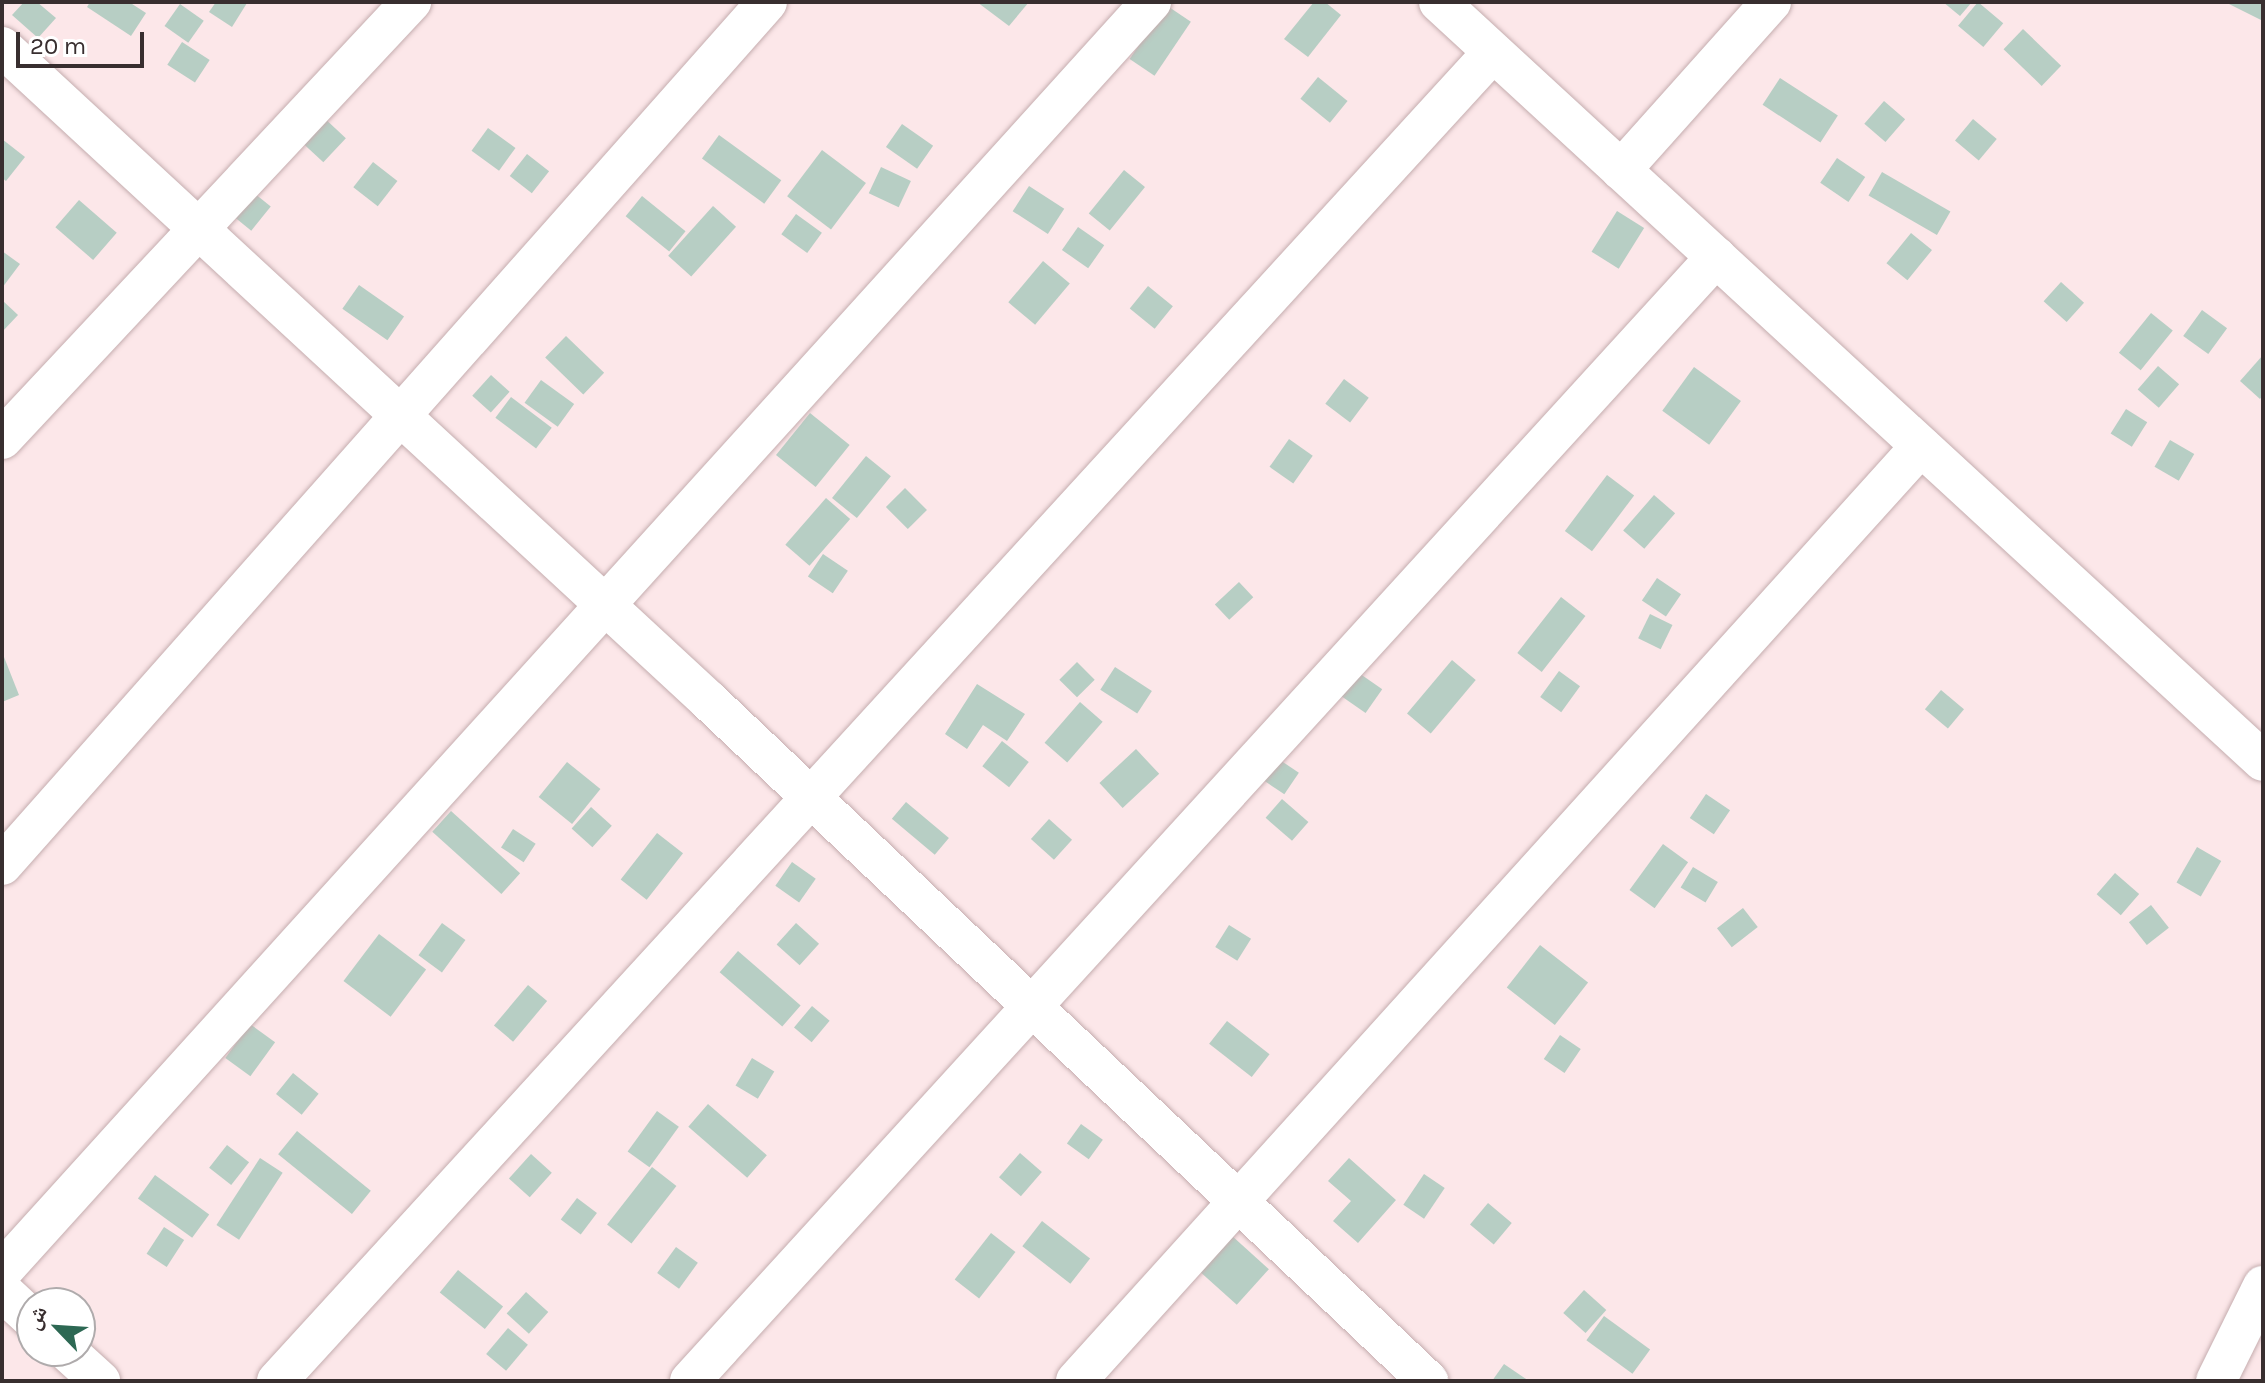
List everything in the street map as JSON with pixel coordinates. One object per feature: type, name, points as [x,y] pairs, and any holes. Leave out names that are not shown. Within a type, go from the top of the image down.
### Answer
[{"type":"street","points":[[2,439],[411,2]]},
{"type":"street","points":[[2,865],[767,2]]},
{"type":"street","points":[[2,1271],[1151,2]]},
{"type":"street","points":[[1439,2],[2263,761]]},
{"type":"street","points":[[1621,170],[1771,2]]},
{"type":"street","points":[[2,47],[811,797],[1428,1381]]},
{"type":"street","points":[[277,1381],[1493,52]]},
{"type":"street","points":[[690,1381],[1716,257]]},
{"type":"street","points":[[1076,1381],[1921,446]]},
{"type":"street","points":[[2216,1381],[2263,1286]]},
{"type":"street","points":[[85,1367],[100,1381]]},
{"type":"building","points":[[24,2],[37,2],[56,18],[38,38],[12,15]]},
{"type":"building","points":[[90,2],[129,2],[146,13],[131,36],[87,7]]},
{"type":"building","points":[[216,2],[247,3],[232,27],[209,12]]},
{"type":"building","points":[[977,2],[1029,2],[1009,26]]},
{"type":"building","points":[[1314,2],[1325,2],[1341,15],[1308,57],[1284,39]]},
{"type":"building","points":[[1943,2],[1972,2],[1960,16]]},
{"type":"building","points":[[1978,2],[2003,23],[1983,47],[1958,26]]},
{"type":"building","points":[[2225,2],[2263,2],[2263,21]]},
{"type":"building","points":[[180,4],[204,21],[188,43],[165,26]]},
{"type":"building","points":[[1166,5],[1191,22],[1155,76],[1130,59]]},
{"type":"building","points":[[2023,29],[2061,66],[2042,86],[2004,49]]},
{"type":"building","points":[[182,42],[210,60],[195,83],[167,65]]},
{"type":"building","points":[[1318,77],[1348,101],[1330,123],[1300,99]]},
{"type":"building","points":[[1780,78],[1838,116],[1820,142],[1763,105]]},
{"type":"building","points":[[1884,101],[1905,119],[1885,142],[1864,124]]},
{"type":"building","points":[[321,115],[346,138],[323,162],[298,139]]},
{"type":"building","points":[[1973,119],[1997,139],[1979,160],[1955,140]]},
{"type":"building","points":[[902,124],[933,146],[917,169],[886,147]]},
{"type":"building","points":[[488,128],[516,148],[499,171],[472,151]]},
{"type":"building","points":[[719,135],[781,180],[764,204],[702,158]]},
{"type":"building","points":[[2,139],[25,157],[6,181],[2,178]]},
{"type":"building","points":[[822,150],[866,183],[831,229],[787,196]]},
{"type":"building","points":[[527,154],[549,171],[532,193],[510,176]]},
{"type":"building","points":[[1837,158],[1865,177],[1848,202],[1820,183]]},
{"type":"building","points":[[373,162],[397,181],[378,206],[353,187]]},
{"type":"building","points":[[881,167],[911,181],[899,207],[869,193]]},
{"type":"building","points":[[1124,170],[1145,187],[1110,231],[1089,214]]},
{"type":"building","points":[[1882,172],[1950,212],[1937,235],[1868,195]]},
{"type":"building","points":[[1029,186],[1064,209],[1048,234],[1013,211]]},
{"type":"building","points":[[249,189],[271,207],[251,231],[229,213]]},
{"type":"building","points":[[642,196],[686,231],[669,251],[626,216]]},
{"type":"building","points":[[79,200],[117,233],[93,260],[55,227]]},
{"type":"building","points":[[713,206],[736,227],[691,277],[668,256]]},
{"type":"building","points":[[1617,211],[1644,228],[1619,269],[1592,252]]},
{"type":"building","points":[[796,214],[822,233],[807,253],[781,234]]},
{"type":"building","points":[[1078,227],[1104,245],[1088,268],[1062,250]]},
{"type":"building","points":[[1911,233],[1932,250],[1907,280],[1886,263]]},
{"type":"building","points":[[2,251],[20,264],[2,288]]},
{"type":"building","points":[[1043,261],[1070,283],[1035,325],[1008,302]]},
{"type":"building","points":[[2061,282],[2084,303],[2067,322],[2044,301]]},
{"type":"building","points":[[359,285],[404,317],[387,340],[342,309]]},
{"type":"building","points":[[1148,286],[1173,306],[1155,329],[1130,309]]},
{"type":"building","points":[[2,300],[18,315],[2,332]]},
{"type":"building","points":[[2202,310],[2227,328],[2208,354],[2183,336]]},
{"type":"building","points":[[2151,313],[2173,331],[2141,370],[2119,353]]},
{"type":"building","points":[[566,336],[604,373],[583,394],[545,358]]},
{"type":"building","points":[[2263,355],[2263,395],[2260,399],[2240,381]]},
{"type":"building","points":[[2158,366],[2179,384],[2159,408],[2138,389]]},
{"type":"building","points":[[1694,367],[1741,401],[1709,445],[1662,411]]},
{"type":"building","points":[[491,375],[510,392],[491,413],[472,396]]},
{"type":"building","points":[[1344,379],[1369,398],[1350,422],[1325,404]]},
{"type":"building","points":[[541,380],[574,404],[558,427],[525,403]]},
{"type":"building","points":[[511,397],[552,428],[536,448],[495,418]]},
{"type":"building","points":[[2126,409],[2147,422],[2132,447],[2111,434]]},
{"type":"building","points":[[810,413],[850,445],[816,487],[776,455]]},
{"type":"building","points":[[1289,439],[1313,456],[1293,483],[1269,467]]},
{"type":"building","points":[[2170,440],[2194,454],[2179,481],[2154,467]]},
{"type":"building","points":[[866,456],[891,476],[857,518],[832,498]]},
{"type":"building","points":[[1607,475],[1634,495],[1592,551],[1565,531]]},
{"type":"building","points":[[905,488],[927,510],[908,529],[886,507]]},
{"type":"building","points":[[1654,495],[1675,513],[1644,549],[1623,530]]},
{"type":"building","points":[[826,498],[850,519],[809,566],[785,545]]},
{"type":"building","points":[[823,554],[848,571],[833,593],[808,576]]},
{"type":"building","points":[[1657,578],[1681,594],[1666,617],[1642,600]]},
{"type":"building","points":[[1239,582],[1253,597],[1229,620],[1215,605]]},
{"type":"building","points":[[1561,597],[1585,616],[1542,672],[1517,653]]},
{"type":"building","points":[[1650,614],[1672,625],[1661,649],[1638,638]]},
{"type":"building","points":[[2,652],[19,695],[2,702]]},
{"type":"building","points":[[1452,660],[1476,680],[1431,734],[1407,714]]},
{"type":"building","points":[[1077,662],[1095,680],[1077,697],[1059,680]]},
{"type":"building","points":[[1115,667],[1152,691],[1137,714],[1100,690]]},
{"type":"building","points":[[1356,671],[1382,689],[1366,713],[1339,695]]},
{"type":"building","points":[[1559,671],[1580,686],[1561,712],[1540,697]]},
{"type":"building","points":[[977,684],[1025,714],[1007,741],[983,725],[967,749],[945,734]]},
{"type":"building","points":[[1941,690],[1964,709],[1948,728],[1925,709]]},
{"type":"building","points":[[1080,702],[1103,722],[1067,762],[1045,743]]},
{"type":"building","points":[[1002,741],[1029,762],[1009,787],[982,766]]},
{"type":"building","points":[[1136,749],[1159,774],[1123,808],[1099,783]]},
{"type":"building","points":[[1274,756],[1299,773],[1284,794],[1259,778]]},
{"type":"building","points":[[567,762],[600,789],[572,824],[539,797]]},
{"type":"building","points":[[1706,794],[1730,810],[1714,834],[1690,818]]},
{"type":"building","points":[[1282,799],[1308,822],[1292,841],[1266,818]]},
{"type":"building","points":[[906,802],[949,838],[935,855],[892,819]]},
{"type":"building","points":[[591,807],[612,826],[592,847],[572,829]]},
{"type":"building","points":[[451,811],[520,873],[501,894],[432,832]]},
{"type":"building","points":[[1049,819],[1072,840],[1054,860],[1031,839]]},
{"type":"building","points":[[513,829],[536,844],[524,862],[501,847]]},
{"type":"building","points":[[657,833],[683,853],[647,900],[621,879]]},
{"type":"building","points":[[1663,844],[1688,862],[1655,908],[1629,890]]},
{"type":"building","points":[[2197,847],[2221,861],[2201,897],[2176,883]]},
{"type":"building","points":[[792,862],[816,879],[799,902],[775,886]]},
{"type":"building","points":[[1693,867],[1718,882],[1705,903],[1681,888]]},
{"type":"building","points":[[2115,873],[2139,894],[2121,915],[2097,894]]},
{"type":"building","points":[[2151,905],[2169,928],[2147,945],[2129,922]]},
{"type":"building","points":[[1743,908],[1758,927],[1732,947],[1717,928]]},
{"type":"building","points":[[442,923],[465,940],[442,972],[418,955]]},
{"type":"building","points":[[796,923],[819,944],[800,965],[777,945]]},
{"type":"building","points":[[1229,925],[1251,939],[1237,961],[1215,947]]},
{"type":"building","points":[[379,934],[426,970],[391,1017],[343,981]]},
{"type":"building","points":[[1540,945],[1588,983],[1555,1025],[1507,988]]},
{"type":"building","points":[[738,951],[801,1005],[782,1027],[720,972]]},
{"type":"building","points":[[528,985],[547,1001],[513,1042],[494,1026]]},
{"type":"building","points":[[812,1006],[830,1021],[812,1042],[794,1027]]},
{"type":"building","points":[[1227,1021],[1270,1054],[1252,1077],[1209,1044]]},
{"type":"building","points":[[250,1024],[275,1042],[250,1076],[225,1058]]},
{"type":"building","points":[[1560,1035],[1581,1049],[1565,1073],[1544,1059]]},
{"type":"building","points":[[752,1058],[774,1071],[758,1099],[736,1085]]},
{"type":"building","points":[[293,1073],[319,1094],[302,1115],[276,1094]]},
{"type":"building","points":[[708,1104],[767,1155],[747,1178],[688,1127]]},
{"type":"building","points":[[657,1111],[679,1127],[649,1167],[628,1151]]},
{"type":"building","points":[[1081,1124],[1103,1140],[1089,1159],[1067,1143]]},
{"type":"building","points":[[297,1131],[371,1191],[352,1214],[278,1154]]},
{"type":"building","points":[[227,1145],[249,1162],[231,1185],[209,1168]]},
{"type":"building","points":[[1020,1153],[1042,1172],[1021,1196],[999,1177]]},
{"type":"building","points":[[531,1154],[552,1173],[530,1197],[509,1179]]},
{"type":"building","points":[[260,1158],[283,1173],[239,1240],[216,1225]]},
{"type":"building","points":[[1349,1158],[1396,1200],[1358,1243],[1333,1221],[1351,1201],[1328,1181]]},
{"type":"building","points":[[652,1167],[676,1186],[631,1244],[607,1225]]},
{"type":"building","points":[[1424,1174],[1445,1188],[1424,1219],[1403,1205]]},
{"type":"building","points":[[155,1175],[209,1214],[192,1238],[138,1198]]},
{"type":"building","points":[[577,1198],[597,1213],[581,1235],[561,1220]]},
{"type":"building","points":[[1488,1203],[1512,1223],[1494,1244],[1470,1224]]},
{"type":"building","points":[[1042,1221],[1090,1259],[1070,1284],[1022,1246]]},
{"type":"building","points":[[164,1227],[184,1240],[167,1267],[147,1254]]},
{"type":"building","points":[[991,1233],[1015,1252],[979,1299],[955,1279]]},
{"type":"building","points":[[1231,1235],[1269,1269],[1237,1305],[1199,1271]]},
{"type":"building","points":[[676,1247],[698,1263],[679,1289],[657,1273]]},
{"type":"building","points":[[458,1270],[503,1307],[485,1329],[440,1293]]},
{"type":"building","points":[[1584,1290],[1606,1310],[1586,1333],[1563,1313]]},
{"type":"building","points":[[526,1292],[548,1312],[529,1334],[507,1314]]},
{"type":"building","points":[[1604,1316],[1650,1350],[1632,1374],[1586,1340]]},
{"type":"building","points":[[508,1328],[528,1345],[506,1371],[486,1354]]},
{"type":"building","points":[[1504,1364],[1529,1381],[1492,1381]]}]
